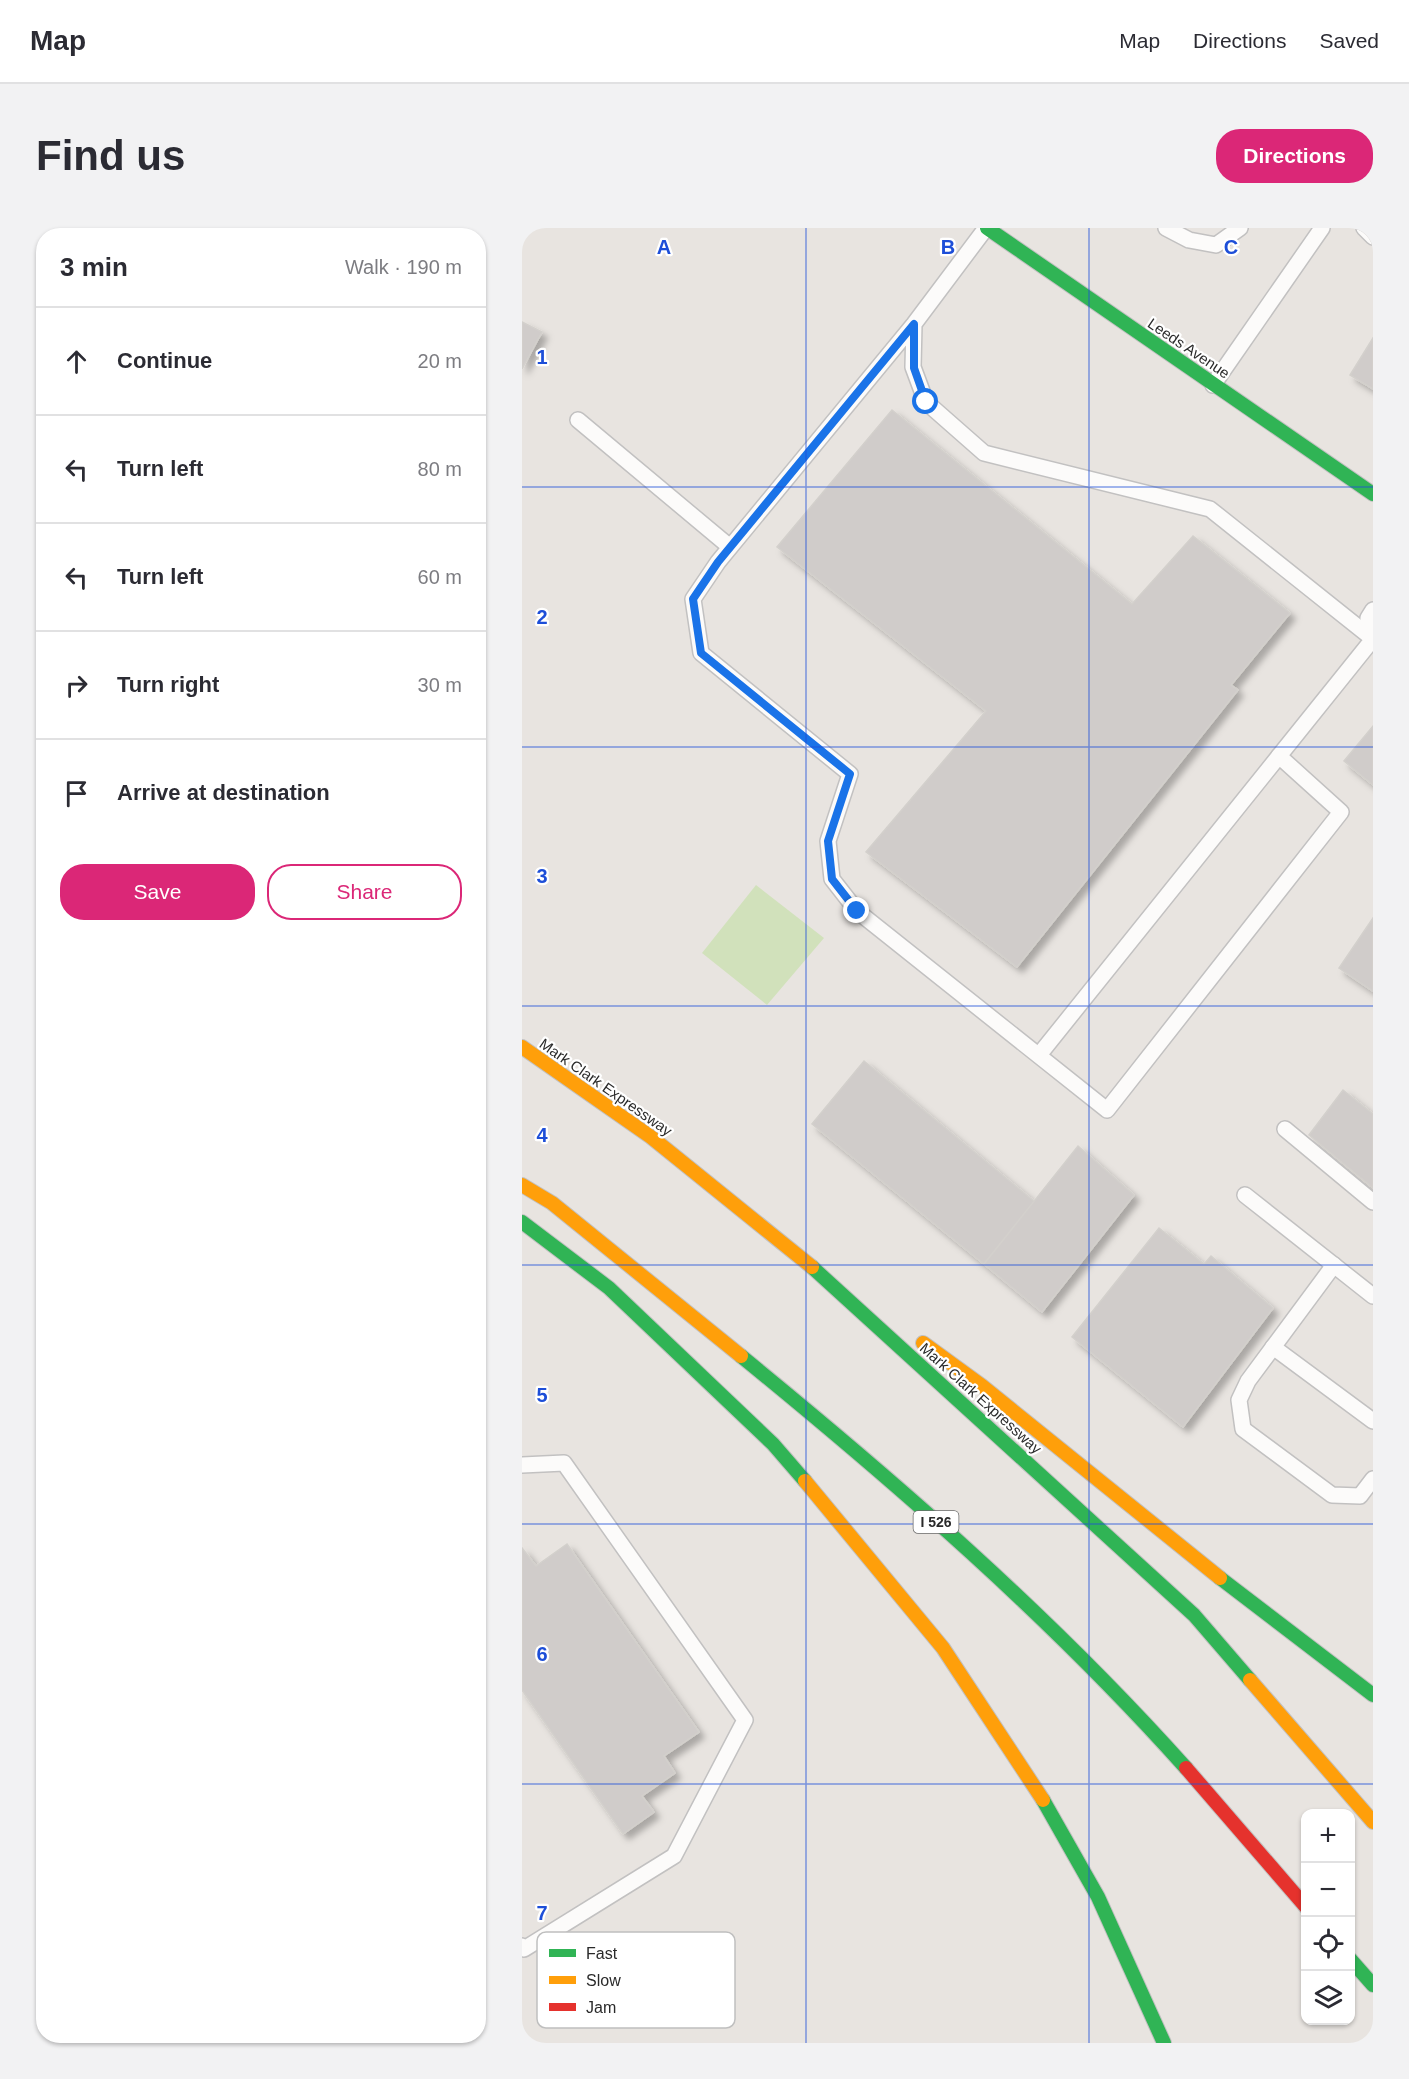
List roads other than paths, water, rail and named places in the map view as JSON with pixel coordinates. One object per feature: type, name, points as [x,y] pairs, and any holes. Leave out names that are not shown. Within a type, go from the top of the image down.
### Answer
[{"type":"main road","name":"Leeds Avenue","points":[[986,228],[1373,494]]},
{"type":"main road","name":"Mark Clark Expressway","points":[[522,1047],[651,1137],[803,1258],[1194,1615],[1373,1822]]},
{"type":"main road","name":"I 526","points":[[522,1185],[552,1203],[731,1347],[969,1551],[1117,1694],[1301,1902]]},
{"type":"main road","points":[[522,1222],[609,1288],[773,1444],[859,1544],[943,1648],[1032,1780],[1098,1897],[1164,2043]]},
{"type":"main road","points":[[803,1258],[982,1386],[1275,1623],[1373,1695]]},
{"type":"main road","points":[[1355,1965],[1373,1985]]},
{"type":"lane","points":[[986,228],[914,324],[730,548],[693,599],[701,653],[850,774],[828,841],[832,879],[857,911],[1107,1110],[1341,812],[1278,756]]},
{"type":"lane","points":[[1166,228],[1189,240],[1216,245],[1240,228]]},
{"type":"lane","points":[[1213,385],[1322,228]]},
{"type":"lane","points":[[1364,228],[1373,237]]},
{"type":"lane","points":[[914,324],[914,368],[926,402],[984,453],[1210,508],[1373,639]]},
{"type":"lane","points":[[578,420],[730,548]]},
{"type":"lane","points":[[1373,610],[1368,618],[1373,639]]},
{"type":"lane","points":[[1039,1055],[1373,639]]},
{"type":"lane","points":[[1285,1130],[1373,1202]]},
{"type":"lane","points":[[1245,1195],[1373,1296]]},
{"type":"lane","points":[[1334,1265],[1248,1381],[1239,1400],[1243,1429],[1332,1496],[1360,1496],[1373,1479]]},
{"type":"lane","points":[[1273,1347],[1373,1421]]},
{"type":"lane","points":[[522,1465],[564,1463],[745,1720],[674,1856],[550,1932]]},
{"type":"lane","points":[[522,1946],[524,1948],[537,1940]]}]
